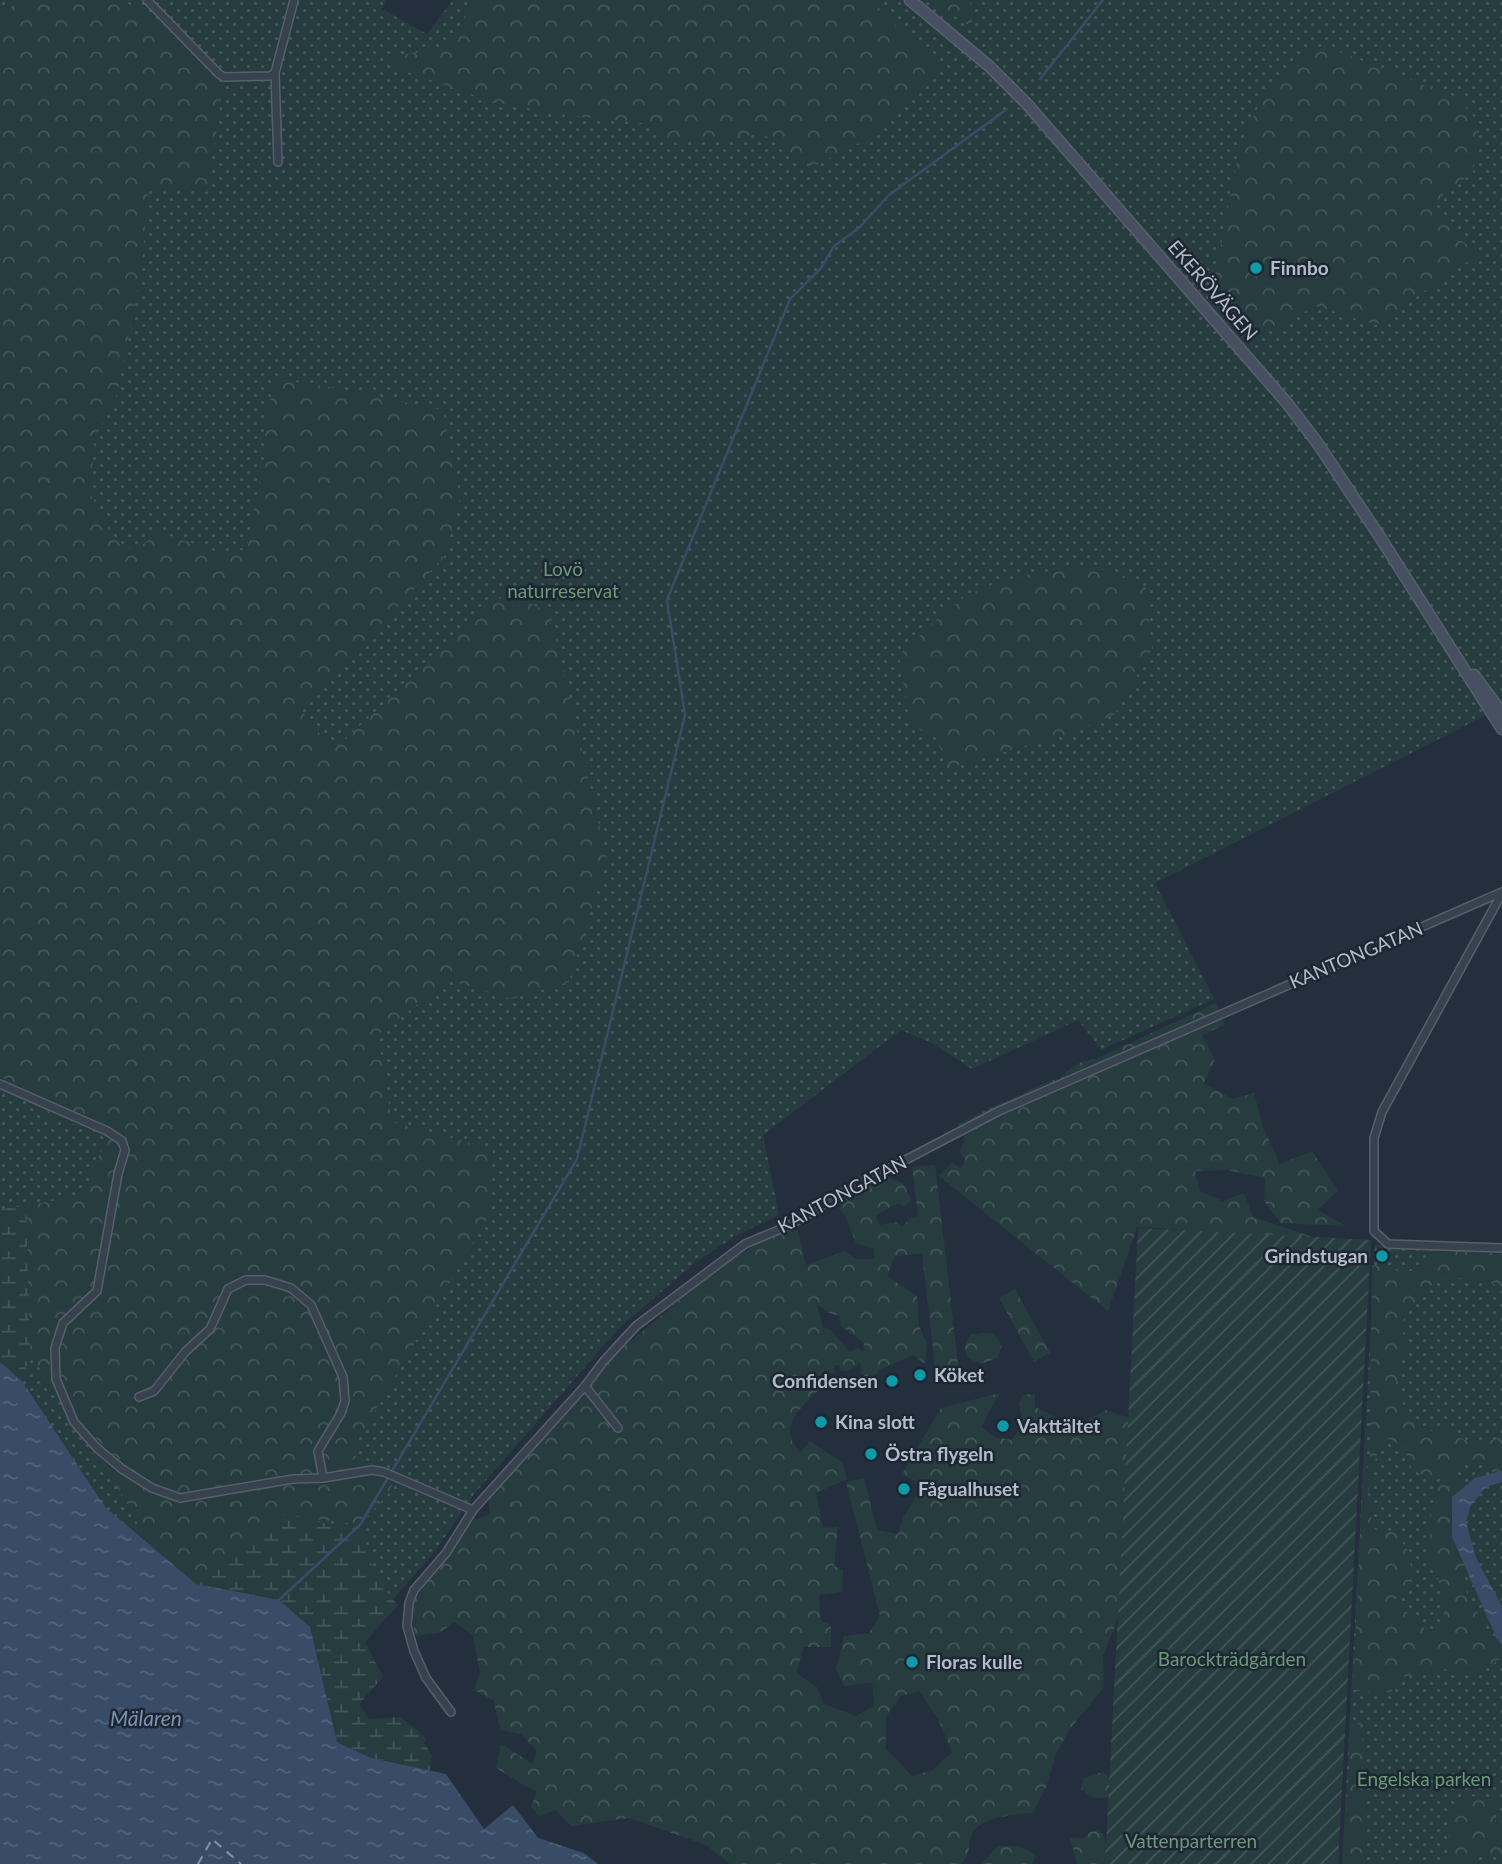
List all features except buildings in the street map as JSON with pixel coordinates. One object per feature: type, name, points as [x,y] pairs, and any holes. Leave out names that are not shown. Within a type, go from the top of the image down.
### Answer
[{"type":"main road","name":"EKERÖVÄGEN","points":[[910,0],[989,66],[1027,104],[1287,403],[1378,534],[1502,729]]},
{"type":"main road","name":"EKERÖVÄGEN","points":[[1447,639],[1502,713]]},
{"type":"street","points":[[146,0],[224,77],[275,73]]},
{"type":"street","points":[[278,162],[275,73],[294,0]]},
{"type":"street","points":[[1502,893],[1382,1112],[1374,1138],[1374,1231],[1388,1244],[1502,1248]]},
{"type":"street","name":"KANTONGATAN","points":[[451,1712],[426,1678],[414,1651],[407,1626],[409,1603],[414,1590],[446,1553],[473,1510],[636,1326],[745,1244],[790,1224],[848,1190],[999,1111],[1502,893]]},
{"type":"street","points":[[0,1084],[107,1131],[122,1141],[125,1150],[97,1291],[63,1323],[55,1348],[56,1379],[74,1422],[97,1448],[122,1469],[152,1488],[180,1498],[293,1479],[323,1478],[364,1471],[384,1472],[473,1510]]},
{"type":"street","points":[[139,1397],[154,1391],[186,1351],[210,1329],[228,1289],[246,1280],[265,1280],[291,1288],[311,1305],[342,1377],[345,1401],[341,1413],[318,1451],[323,1478]]},
{"type":"street","points":[[585,1386],[618,1428]]},
{"type":"green space","name":"Lovö naturreservat","points":[[0,0],[387,0],[382,9],[427,34],[453,0],[1502,0],[1502,707],[1155,883],[1214,999],[1101,1050],[1078,1020],[972,1069],[936,1045],[901,1030],[763,1135],[779,1215],[734,1237],[696,1262],[619,1328],[475,1493],[434,1553],[322,1679],[0,1864]]},
{"type":"green space","points":[[20,0],[121,0],[147,14],[222,94],[207,192],[148,188],[142,268],[117,394],[94,441],[91,495],[114,539],[134,551],[159,532],[215,551],[246,550],[266,448],[263,424],[276,379],[443,410],[460,498],[445,556],[301,710],[333,750],[507,592],[550,613],[607,859],[569,982],[511,999],[449,980],[378,1035],[392,1122],[493,1149],[491,1212],[350,1454],[398,1474],[388,1494],[360,1525],[280,1514],[196,1584],[143,1539],[133,1512],[30,1354],[26,1206],[83,1195],[110,1129],[50,1121],[40,1103],[0,1076],[0,15]]},
{"type":"green space","points":[[476,0],[871,0],[937,67],[865,140],[813,167],[763,134],[676,143],[650,124],[566,115],[493,102],[388,65],[390,57],[447,47]]},
{"type":"green space","points":[[929,0],[970,0],[973,28]]},
{"type":"green space","points":[[1313,47],[1332,49],[1458,98],[1480,124],[1473,173],[1445,192],[1434,208],[1462,241],[1478,254],[1376,325],[1316,306],[1261,336],[1213,287],[1239,149],[1262,98],[1298,66]]},
{"type":"green space","points":[[1074,567],[1105,570],[1146,587],[1152,649],[1115,714],[1074,732],[949,768],[935,736],[918,729],[908,711],[899,655],[946,612],[974,592],[1010,579]]},
{"type":"green space","points":[[1216,1003],[1225,1025],[1202,1035],[1215,1059],[1204,1083],[1232,1099],[1254,1093],[1263,1127],[1280,1164],[1312,1151],[1338,1190],[1318,1210],[1346,1226],[1281,1223],[1264,1201],[1265,1178],[1226,1170],[1195,1171],[1200,1191],[1222,1201],[1244,1193],[1253,1217],[1322,1240],[1174,1443],[1182,1230],[1137,1227],[1108,1311],[939,1176],[952,1162],[961,1169],[965,1160],[959,1152],[965,1140],[958,1124],[1047,1082],[1060,1079],[1081,1062],[1096,1059]]},
{"type":"green space","points":[[935,1165],[959,1372],[936,1375],[922,1253],[895,1256],[887,1276],[917,1296],[919,1326],[927,1343],[925,1364],[913,1355],[879,1370],[871,1380],[862,1374],[860,1362],[849,1371],[841,1371],[838,1365],[834,1365],[835,1372],[819,1376],[822,1387],[799,1410],[791,1424],[791,1438],[800,1453],[810,1441],[842,1462],[847,1479],[816,1493],[823,1528],[838,1527],[834,1566],[843,1570],[842,1592],[819,1595],[821,1621],[831,1625],[831,1647],[804,1647],[796,1673],[817,1687],[824,1704],[856,1716],[874,1705],[872,1683],[844,1686],[836,1669],[844,1636],[869,1633],[880,1616],[846,1482],[864,1478],[877,1530],[898,1534],[904,1516],[922,1486],[902,1474],[941,1408],[1000,1393],[982,1427],[995,1437],[1011,1440],[1024,1425],[1019,1404],[1023,1394],[1035,1395],[1035,1407],[1075,1427],[1105,1410],[1129,1418],[1120,1614],[1103,1655],[1104,1687],[1070,1729],[1056,1754],[1046,1787],[1033,1813],[983,1823],[972,1834],[968,1852],[961,1864],[730,1864],[706,1845],[629,1818],[571,1826],[556,1810],[539,1816],[531,1807],[537,1791],[496,1768],[501,1744],[533,1764],[537,1751],[521,1734],[500,1730],[494,1701],[474,1690],[480,1673],[473,1635],[454,1622],[439,1633],[414,1636],[413,1604],[431,1574],[472,1521],[490,1514],[488,1498],[621,1349],[704,1277],[759,1243],[773,1231],[798,1230],[806,1265],[845,1251],[857,1259],[874,1259],[874,1249],[856,1243],[844,1214],[839,1209],[843,1197],[883,1176],[903,1183],[911,1200],[905,1207],[898,1203],[876,1216],[879,1225],[896,1222],[902,1227],[911,1217],[918,1216],[912,1167]],"holes":[[[817,1304],[829,1313],[839,1316],[841,1326],[864,1343],[863,1352],[858,1348],[850,1352],[830,1329],[823,1328]],[[919,1691],[938,1719],[952,1752],[933,1770],[912,1776],[886,1749],[886,1717],[901,1696]]]},
{"type":"green space","points":[[26,1206],[30,1354],[22,1381],[0,1362],[0,1209]]},
{"type":"green space","name":"Barockträdgården","points":[[1138,1228],[1371,1240],[1338,1864],[1105,1864]]},
{"type":"green space","name":"Engelska parken","points":[[1375,1245],[1502,1256],[1502,1864],[1342,1864]]},
{"type":"green space","points":[[1457,1249],[1502,1254],[1502,1292],[1489,1282],[1481,1280],[1438,1279],[1406,1310],[1402,1328],[1406,1343],[1396,1383],[1404,1407],[1425,1434],[1436,1429],[1453,1430],[1463,1439],[1476,1442],[1502,1437],[1502,1475],[1481,1465],[1464,1461],[1450,1473],[1464,1478],[1466,1559],[1459,1578],[1491,1636],[1502,1637],[1502,1659],[1461,1678],[1445,1669],[1396,1678],[1392,1692],[1353,1691],[1363,1478],[1370,1480],[1367,1463],[1370,1464],[1372,1265],[1400,1271],[1417,1271],[1420,1259]],"holes":[[[1388,1439],[1404,1447],[1411,1468],[1427,1478],[1440,1479],[1430,1520],[1430,1558],[1443,1592],[1446,1618],[1429,1635],[1418,1620],[1392,1602],[1412,1586],[1410,1553],[1394,1531],[1373,1529],[1368,1492],[1379,1445]]]},
{"type":"green space","points":[[1015,1289],[1050,1353],[1034,1362],[999,1298]]},
{"type":"green space","points":[[993,1333],[1002,1345],[997,1358],[981,1364],[969,1358],[964,1347],[971,1334]]},
{"type":"green space","points":[[280,1514],[361,1531],[375,1571],[398,1605],[365,1642],[383,1677],[359,1704],[369,1719],[401,1717],[426,1738],[424,1743],[432,1755],[430,1771],[371,1758],[337,1742],[310,1627],[196,1584]]},
{"type":"green space","points":[[1362,1722],[1364,1864],[1343,1864],[1352,1725]]},
{"type":"green space","points":[[1103,1772],[1114,1782],[1111,1797],[1094,1798],[1081,1789],[1084,1778]]},
{"type":"green space","points":[[1477,1795],[1498,1802],[1491,1816],[1502,1821],[1502,1857],[1480,1857],[1472,1864],[1446,1859],[1449,1808]]},
{"type":"green space","points":[[1090,1832],[1103,1834],[1106,1847],[1105,1864],[1077,1864],[1070,1838],[1084,1838]]},
{"type":"green space","points":[[998,1846],[1019,1846],[1036,1855],[1032,1864],[982,1864]]},
{"type":"water","name":"Mälaren","points":[[0,1362],[22,1381],[105,1507],[196,1584],[279,1600],[310,1627],[337,1742],[371,1758],[446,1774],[484,1829],[513,1805],[538,1838],[584,1853],[598,1864],[0,1864]]},
{"type":"water","points":[[1502,1471],[1502,1482],[1486,1487],[1471,1505],[1466,1522],[1476,1558],[1502,1606],[1502,1645],[1452,1537],[1452,1497],[1475,1478]]},
{"type":"waterway","points":[[1040,79],[1103,0]]},
{"type":"waterway","points":[[279,1600],[360,1525],[577,1159],[685,715],[667,600],[790,299],[821,268],[834,246],[859,228],[889,195],[1007,109]]},
{"type":"ferry route","points":[[198,1864],[212,1839],[241,1864]]},
{"type":"place","name":"Finnbo","points":[[1256,268]]},
{"type":"place","name":"Grindstugan","points":[[1382,1256]]},
{"type":"place","name":"Köket","points":[[920,1375]]},
{"type":"place","name":"Confidensen","points":[[892,1381]]},
{"type":"place","name":"Kina slott","points":[[821,1422]]},
{"type":"place","name":"Vakttältet","points":[[1003,1426]]},
{"type":"place","name":"Östra flygeln","points":[[871,1454]]},
{"type":"place","name":"Fågualhuset","points":[[904,1489]]},
{"type":"place","name":"Floras kulle","points":[[912,1662]]},
{"type":"park label","name":"Vattenparterren","points":[[1191,1841]]}]
